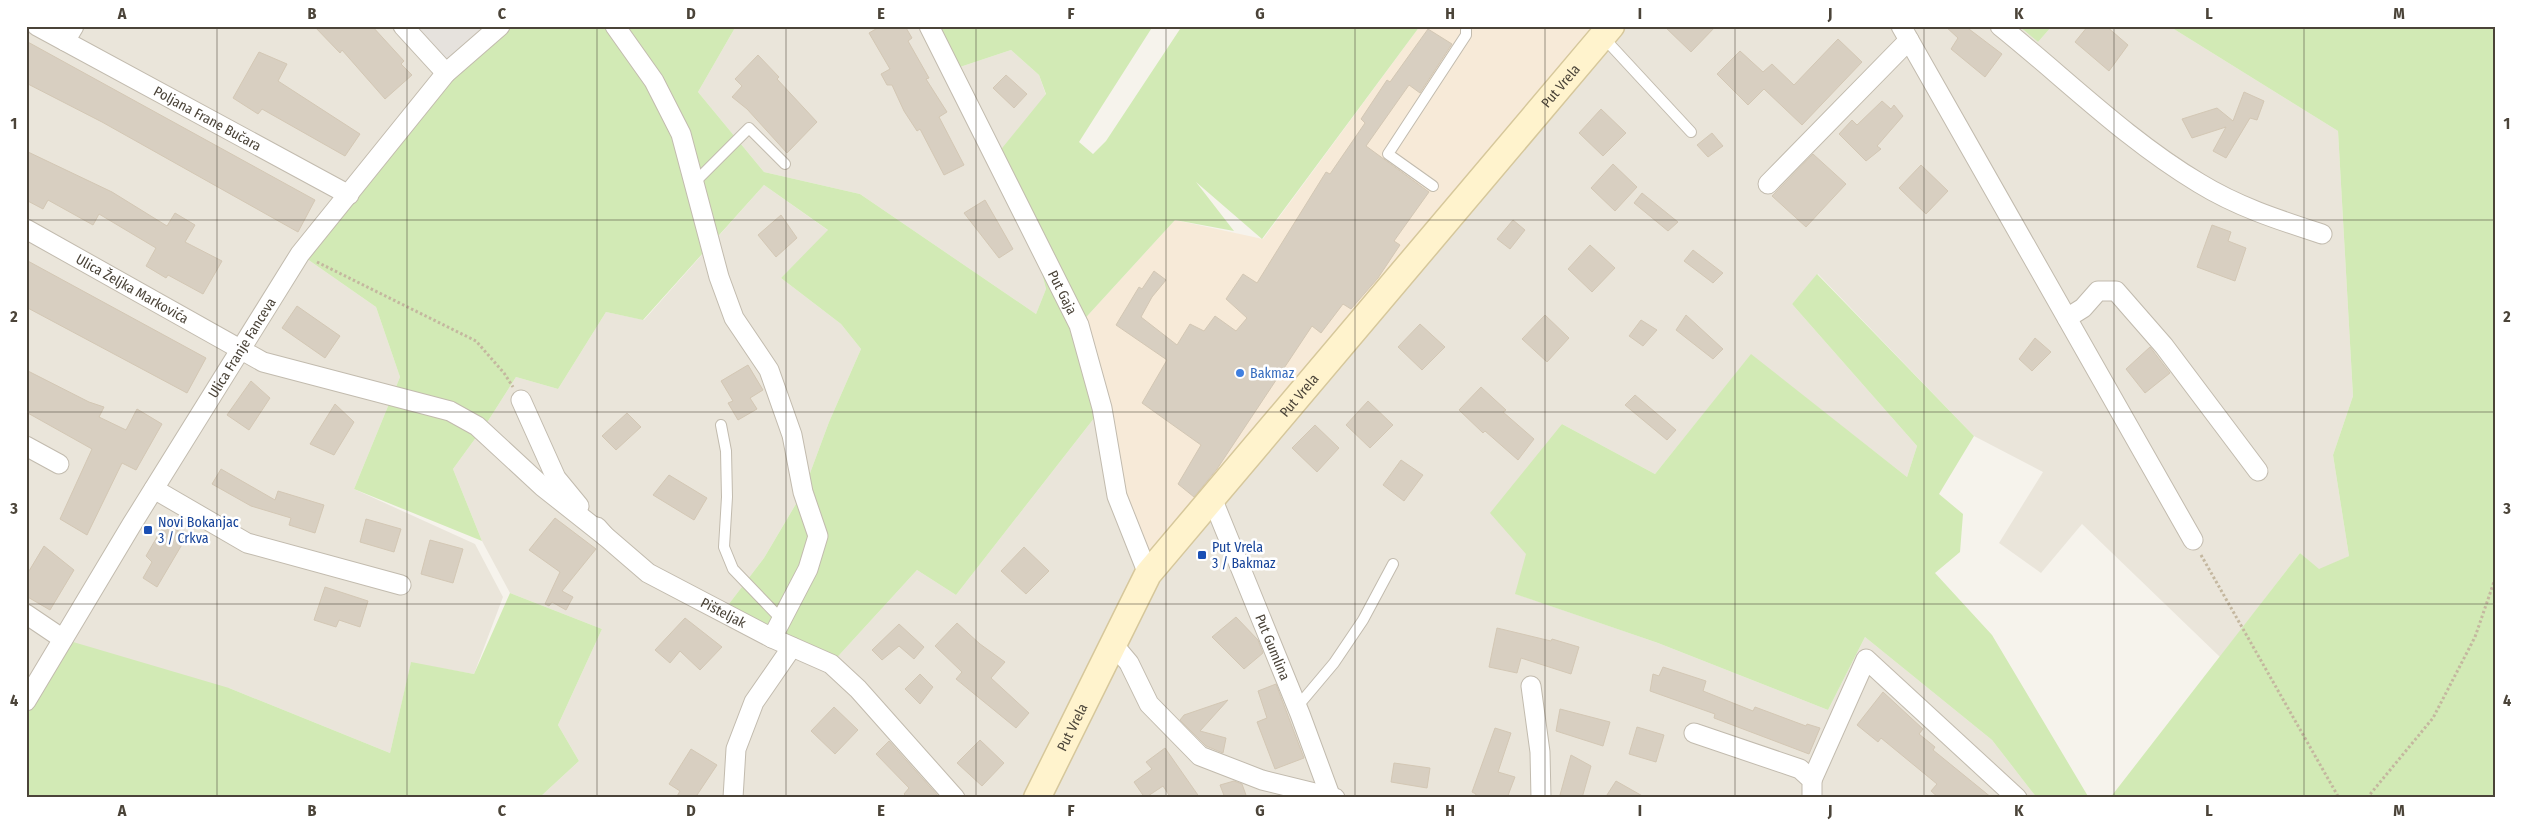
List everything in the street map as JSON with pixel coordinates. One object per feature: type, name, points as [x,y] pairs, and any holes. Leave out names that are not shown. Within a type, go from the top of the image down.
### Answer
[{"type":"main road","name":"Put Vrela","points":[[1042,794],[1148,574],[1607,32]]},
{"type":"street","name":"Poljana Frane Bučara","points":[[38,26],[70,34],[349,195]]},
{"type":"street","points":[[403,26],[446,73]]},
{"type":"street","name":"Ulica Franje Fanceva","points":[[26,701],[240,349],[300,254],[446,73],[500,26]]},
{"type":"street","points":[[616,26],[654,82],[681,134],[719,277],[734,318],[769,370],[792,436],[803,492],[818,536],[808,569],[772,638]]},
{"type":"street","name":"Put Gaja","points":[[929,26],[1079,325],[1102,408],[1117,496],[1148,574]]},
{"type":"street","points":[[2000,26],[2121,127],[2199,183],[2258,213],[2322,234]]},
{"type":"street","points":[[1768,184],[1905,33],[2193,540]]},
{"type":"street","name":"Ulica Željka Markovića","points":[[26,229],[263,362],[450,411],[477,426],[544,487],[605,536]]},
{"type":"street","points":[[2067,318],[2083,308],[2098,291],[2116,291],[2164,346],[2258,471]]},
{"type":"street","name":"Pišteljak","points":[[520,400],[556,478],[605,536],[648,573],[772,638],[831,664],[858,689],[955,798]]},
{"type":"street","points":[[26,446],[59,464]]},
{"type":"street","points":[[154,490],[247,544],[401,585]]},
{"type":"street","name":"Put Gumlina","points":[[1212,498],[1332,797]]},
{"type":"street","points":[[26,614],[63,639]]},
{"type":"street","points":[[1113,644],[1129,663],[1149,704],[1200,756],[1262,780],[1332,797]]},
{"type":"street","points":[[733,798],[736,749],[754,702],[792,647]]},
{"type":"street","points":[[1812,789],[1866,659],[2017,798]]},
{"type":"street","points":[[1531,686],[1540,752],[1541,798]]},
{"type":"street","points":[[1694,733],[1800,769],[1812,789]]},
{"type":"lane","points":[[1433,186],[1388,154],[1466,35],[1466,26]]},
{"type":"lane","points":[[1607,32],[1691,132]]},
{"type":"lane","points":[[695,182],[749,128],[785,164]]},
{"type":"lane","points":[[721,424],[726,451],[727,497],[724,547],[733,569],[782,620]]},
{"type":"lane","points":[[1297,707],[1334,663],[1363,620],[1393,564]]},
{"type":"path","points":[[300,254],[476,341],[504,373],[520,400]]},
{"type":"path","points":[[2193,540],[2339,798]]},
{"type":"path","points":[[2367,798],[2433,718],[2475,637],[2495,579]]},
{"type":"shaded area","points":[[26,26],[404,26],[446,73],[300,254],[376,307],[400,377],[354,489],[475,544],[503,597],[474,674],[411,663],[390,753],[229,688],[26,701]]},
{"type":"shaded area","points":[[404,26],[500,26],[446,73]]},
{"type":"shaded area","points":[[736,26],[929,26],[951,70],[1011,50],[1039,75],[1046,95],[995,158],[1031,229],[1046,289],[1036,314],[860,194],[764,172],[698,92]]},
{"type":"shaded area","points":[[1420,26],[1611,26],[1148,574],[1079,325],[1175,220],[1263,239]]},
{"type":"shaded area","points":[[1611,26],[2019,26],[2038,42],[2052,26],[2169,26],[2338,131],[2353,396],[2333,455],[2349,556],[2319,570],[2300,553],[2220,657],[2082,524],[2041,573],[1999,543],[2043,472],[1974,436],[1818,274],[1792,304],[1917,446],[1907,477],[1751,355],[1655,474],[1562,424],[1516,594],[1658,643],[1828,710],[1865,637],[1992,740],[2037,798],[539,798],[579,761],[558,725],[602,629],[510,593],[482,541],[453,469],[488,421],[516,377],[558,389],[606,312],[644,320],[764,185],[829,231],[781,278],[841,324],[861,349],[829,422],[803,492],[764,558],[722,613],[831,664],[917,570],[956,595],[1102,408]]},
{"type":"green space","points":[[500,26],[736,26],[698,92],[764,172],[860,194],[1036,314],[1046,289],[1031,229],[994,158],[1046,94],[1039,75],[1011,50],[951,70],[929,26],[1153,26],[1079,142],[1093,154],[1106,141],[1182,26],[1420,26],[1262,239],[1196,182],[1234,231],[1175,220],[1079,325],[1102,408],[956,595],[917,570],[831,664],[722,613],[764,558],[803,492],[829,422],[861,349],[841,324],[781,278],[828,230],[764,185],[643,320],[606,312],[558,389],[516,377],[488,421],[453,469],[482,541],[354,489],[400,377],[376,307],[300,254],[349,195]]},
{"type":"green space","points":[[2019,26],[2052,26],[2038,42]]},
{"type":"green space","points":[[2169,26],[2495,26],[2495,798],[2110,798],[2300,553],[2319,569],[2349,556],[2333,455],[2353,396],[2338,131]]},
{"type":"green space","points":[[1817,274],[1974,436],[1939,494],[1963,514],[1960,552],[1935,573],[1992,635],[2089,798],[2037,798],[1992,740],[1865,637],[1828,710],[1658,643],[1515,594],[1526,554],[1490,513],[1562,424],[1655,474],[1751,354],[1907,477],[1917,446],[1792,304]]},
{"type":"green space","points":[[510,593],[602,629],[558,725],[579,761],[539,798],[26,798],[26,701],[63,639],[229,688],[390,753],[411,662],[474,674]]},
{"type":"building","points":[[314,26],[372,26],[404,61],[401,64],[412,75],[385,99],[342,50],[340,53]]},
{"type":"building","points":[[881,26],[905,26],[912,38],[908,41],[929,78],[926,79],[947,112],[939,117],[964,165],[944,175],[920,129],[917,131],[904,111],[892,85],[887,85],[881,74],[890,69],[869,33]]},
{"type":"building","points":[[1664,26],[1716,26],[1691,52]]},
{"type":"building","points":[[1945,26],[1965,26],[2002,54],[1985,77],[1951,49],[1958,38]]},
{"type":"building","points":[[2088,26],[2106,26],[2128,45],[2109,71],[2075,42]]},
{"type":"building","points":[[1428,29],[1452,44],[1420,93],[1409,85],[1366,146],[1429,192],[1394,241],[1400,245],[1378,278],[1351,309],[1343,304],[1321,333],[1312,326],[1217,469],[1194,497],[1178,484],[1201,445],[1142,403],[1167,360],[1116,325],[1139,287],[1142,289],[1154,271],[1166,280],[1152,297],[1141,317],[1177,345],[1190,324],[1204,331],[1215,316],[1236,331],[1247,318],[1226,299],[1243,274],[1257,283],[1326,172],[1330,174],[1365,123],[1361,119],[1387,80],[1390,82]]},
{"type":"building","points":[[1838,39],[1862,62],[1802,125],[1764,89],[1748,105],[1717,74],[1740,51],[1763,72],[1772,64],[1794,85]]},
{"type":"building","points":[[26,41],[315,200],[298,232],[102,122],[26,83]]},
{"type":"building","points":[[259,52],[287,64],[278,81],[360,134],[345,156],[262,109],[258,114],[233,98]]},
{"type":"building","points":[[758,55],[779,77],[777,79],[817,122],[787,153],[747,109],[732,97],[742,86],[735,79]]},
{"type":"building","points":[[1006,75],[1027,94],[1014,108],[993,88]]},
{"type":"building","points":[[2244,92],[2264,101],[2257,120],[2250,118],[2226,158],[2213,151],[2226,127],[2192,138],[2182,119],[2217,108],[2233,121]]},
{"type":"building","points":[[1882,101],[1891,109],[1894,105],[1903,116],[1877,146],[1881,149],[1866,161],[1839,134],[1852,120],[1857,125]]},
{"type":"building","points":[[1601,109],[1626,133],[1603,156],[1579,133]]},
{"type":"building","points":[[1712,133],[1723,146],[1708,157],[1697,145]]},
{"type":"building","points":[[26,151],[112,192],[167,226],[175,213],[195,225],[185,242],[222,261],[203,294],[168,275],[166,278],[146,266],[156,248],[99,214],[93,225],[48,200],[43,209],[26,200]]},
{"type":"building","points":[[1813,154],[1846,184],[1806,227],[1772,196]]},
{"type":"building","points":[[1613,164],[1637,187],[1615,211],[1591,188]]},
{"type":"building","points":[[1921,165],[1948,191],[1926,214],[1899,188]]},
{"type":"building","points":[[1642,193],[1678,222],[1668,231],[1634,203]]},
{"type":"building","points":[[985,200],[1013,249],[999,258],[964,213]]},
{"type":"building","points":[[781,215],[797,238],[776,257],[758,235]]},
{"type":"building","points":[[1513,220],[1525,230],[1510,249],[1497,239]]},
{"type":"building","points":[[2212,225],[2231,232],[2228,241],[2246,248],[2235,281],[2197,267]]},
{"type":"building","points":[[1590,245],[1615,268],[1592,292],[1568,269]]},
{"type":"building","points":[[1693,250],[1723,273],[1713,283],[1684,261]]},
{"type":"building","points":[[26,260],[206,358],[187,393],[26,307]]},
{"type":"building","points":[[297,306],[340,336],[325,358],[282,328]]},
{"type":"building","points":[[1545,315],[1569,338],[1547,362],[1522,339]]},
{"type":"building","points":[[1686,315],[1723,349],[1713,359],[1676,330]]},
{"type":"building","points":[[1641,320],[1657,330],[1643,346],[1629,336]]},
{"type":"building","points":[[1420,324],[1445,347],[1422,370],[1398,347]]},
{"type":"building","points":[[2035,338],[2051,352],[2032,371],[2019,359]]},
{"type":"building","points":[[2150,347],[2170,373],[2145,393],[2126,369]]},
{"type":"building","points":[[748,365],[763,390],[750,398],[757,409],[738,420],[728,403],[733,401],[721,381]]},
{"type":"building","points":[[26,370],[89,402],[104,407],[99,417],[126,430],[137,409],[162,424],[136,470],[122,463],[87,535],[60,519],[92,449],[26,412]]},
{"type":"building","points":[[251,381],[270,398],[249,430],[227,415]]},
{"type":"building","points":[[1481,387],[1506,410],[1503,412],[1534,439],[1518,460],[1485,431],[1483,433],[1459,410]]},
{"type":"building","points":[[1635,395],[1676,430],[1667,440],[1625,405]]},
{"type":"building","points":[[1368,401],[1393,425],[1370,448],[1346,425]]},
{"type":"building","points":[[335,404],[354,422],[334,455],[310,444]]},
{"type":"building","points":[[627,413],[641,427],[616,450],[602,436]]},
{"type":"building","points":[[1315,425],[1339,448],[1317,472],[1292,448]]},
{"type":"building","points":[[1401,460],[1423,475],[1404,501],[1383,485]]},
{"type":"building","points":[[221,469],[275,500],[278,491],[324,505],[315,533],[289,525],[291,518],[251,506],[212,484]]},
{"type":"building","points":[[669,475],[707,498],[694,520],[653,495]]},
{"type":"building","points":[[555,518],[596,549],[562,591],[573,597],[566,610],[552,602],[549,606],[545,604],[560,572],[529,550]]},
{"type":"building","points":[[366,519],[401,529],[394,552],[360,542]]},
{"type":"building","points":[[165,523],[187,536],[157,587],[143,578],[152,562],[146,556]]},
{"type":"building","points":[[430,540],[463,549],[453,583],[421,574]]},
{"type":"building","points":[[44,546],[74,570],[50,610],[26,596],[26,576]]},
{"type":"building","points":[[1024,547],[1049,571],[1026,594],[1001,571]]},
{"type":"building","points":[[325,587],[368,601],[360,627],[339,620],[336,627],[314,620]]},
{"type":"building","points":[[1236,617],[1258,640],[1263,653],[1244,669],[1212,637]]},
{"type":"building","points":[[685,618],[722,647],[700,670],[680,651],[670,663],[655,650]]},
{"type":"building","points":[[957,623],[980,644],[1005,662],[991,678],[1029,713],[1016,728],[956,679],[962,672],[935,646]]},
{"type":"building","points":[[899,624],[924,647],[914,659],[899,646],[882,660],[872,650]]},
{"type":"building","points":[[1497,628],[1551,641],[1552,639],[1579,647],[1571,674],[1521,658],[1517,673],[1489,667]]},
{"type":"building","points":[[1663,667],[1706,681],[1703,691],[1753,711],[1755,707],[1806,726],[1807,724],[1820,728],[1809,754],[1714,718],[1715,714],[1650,691],[1653,674],[1659,676]]},
{"type":"building","points":[[920,674],[933,687],[920,704],[905,689]]},
{"type":"building","points":[[1276,684],[1304,758],[1275,769],[1257,722],[1267,718],[1258,691]]},
{"type":"building","points":[[1883,692],[1923,729],[1919,734],[1935,747],[1933,750],[1992,798],[1939,798],[1931,791],[1937,784],[1881,738],[1878,742],[1857,725]]},
{"type":"building","points":[[1228,700],[1200,731],[1226,738],[1223,753],[1206,746],[1180,720],[1184,715]]},
{"type":"building","points":[[834,707],[858,730],[835,754],[811,731]]},
{"type":"building","points":[[1560,709],[1610,722],[1603,746],[1556,731]]},
{"type":"building","points":[[1637,727],[1664,735],[1656,762],[1629,754]]},
{"type":"building","points":[[1495,728],[1511,733],[1498,772],[1515,777],[1507,798],[1475,798],[1476,794],[1472,792]]},
{"type":"building","points":[[980,740],[1004,763],[982,786],[957,763]]},
{"type":"building","points":[[889,741],[940,798],[908,798],[904,794],[909,788],[876,754]]},
{"type":"building","points":[[1165,748],[1200,798],[1171,798],[1163,786],[1145,798],[1134,782],[1152,769],[1146,762]]},
{"type":"building","points":[[691,749],[717,765],[695,798],[676,798],[680,791],[669,784]]},
{"type":"building","points":[[1571,755],[1591,766],[1582,798],[1560,795]]},
{"type":"building","points":[[1394,763],[1430,768],[1427,788],[1391,782]]},
{"type":"building","points":[[1234,781],[1242,784],[1247,798],[1225,798],[1220,785]]},
{"type":"building","points":[[1616,781],[1646,798],[1605,798]]},
{"type":"place","name":"Bakmaz","points":[[1240,373]]},
{"type":"place","name":"Novi Bokanjac 3 / Crkva","points":[[148,530]]},
{"type":"place","name":"Put Vrela 3 / Bakmaz","points":[[1202,555]]}]
